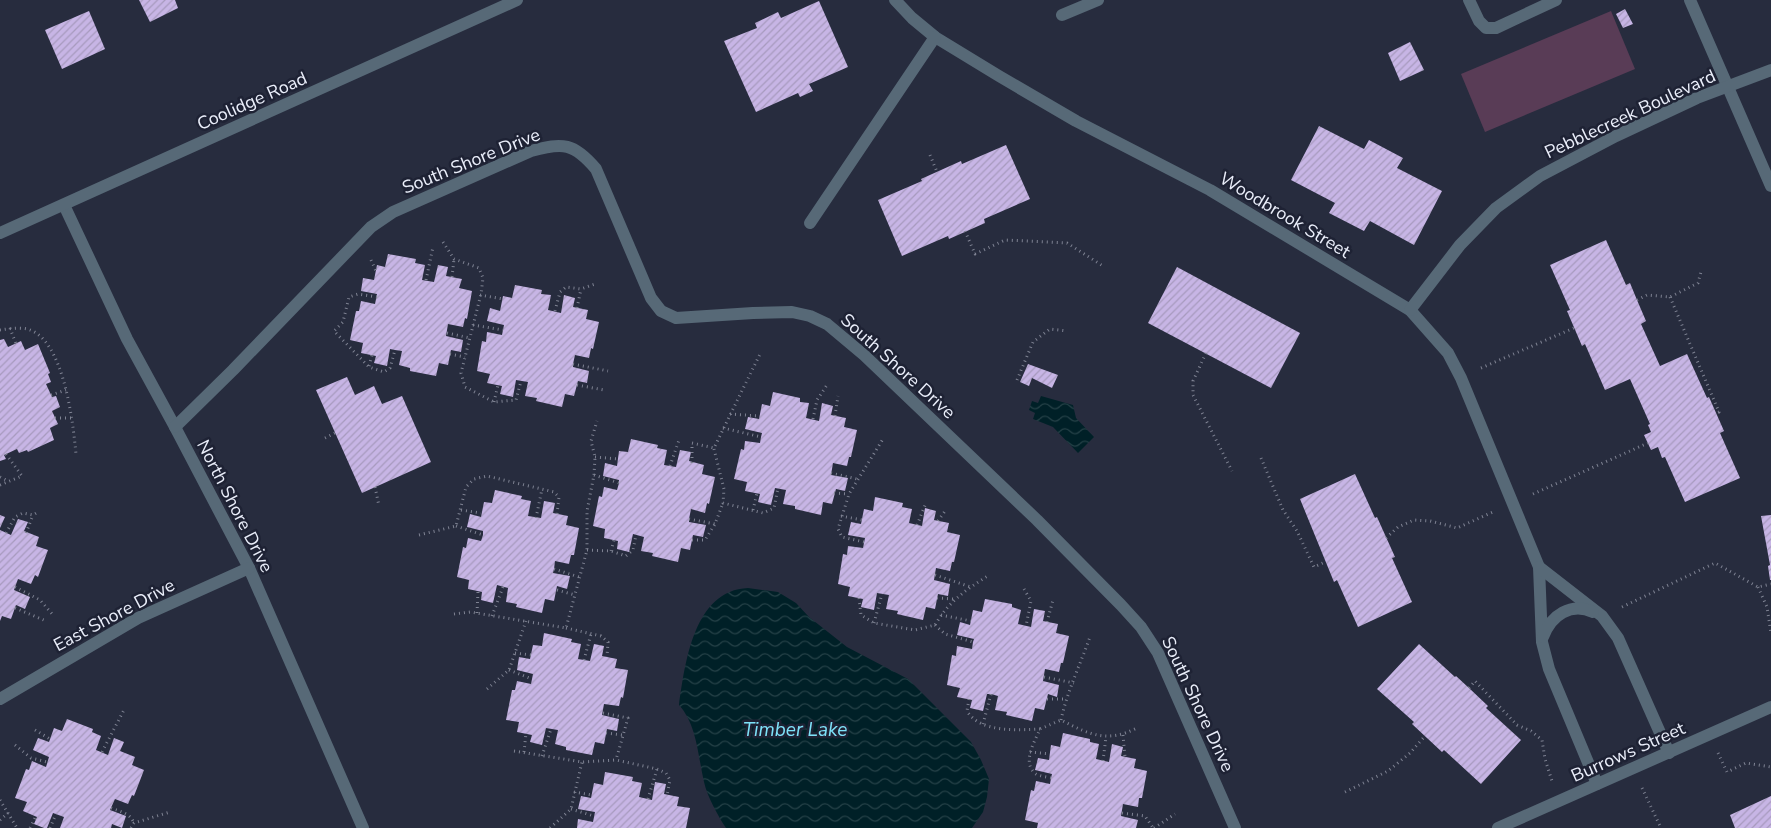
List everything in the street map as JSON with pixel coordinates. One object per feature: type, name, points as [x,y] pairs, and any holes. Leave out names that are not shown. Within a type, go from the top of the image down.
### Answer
[{"type":"street","name":"Coolidge Road","points":[[0,233],[517,0]]},
{"type":"street","name":"Woodbrook Street","points":[[895,0],[912,18],[935,37],[1076,121],[1210,190],[1410,310],[1448,352],[1539,567],[1542,642],[1548,669],[1597,784]]},
{"type":"street","points":[[1062,15],[1098,0]]},
{"type":"street","points":[[1469,0],[1478,21],[1486,28],[1496,28],[1556,0]]},
{"type":"street","points":[[1690,0],[1771,186]]},
{"type":"street","points":[[810,223],[935,37]]},
{"type":"street","name":"Pebblecreek Boulevard","points":[[1410,310],[1460,245],[1496,208],[1540,176],[1616,136],[1697,98],[1771,70]]},
{"type":"street","name":"South Shore Drive","points":[[175,427],[233,370],[371,227],[393,212],[531,151],[548,146],[568,146],[584,154],[596,169],[651,298],[661,311],[676,318],[753,312],[792,312],[810,316],[827,324],[864,355],[1008,492],[1121,605],[1141,627],[1158,653],[1235,828]]},
{"type":"street","name":"North Shore Drive","points":[[64,205],[127,339],[248,568],[364,828]]},
{"type":"street","name":"Woodbrook Street","points":[[1539,567],[1602,616],[1618,638],[1669,753]]},
{"type":"street","name":"East Shore Drive","points":[[0,700],[138,618],[248,568]]},
{"type":"street","points":[[1542,642],[1546,627],[1553,618],[1562,612],[1575,608],[1586,609],[1602,616]]},
{"type":"street","name":"Burrows Street","points":[[1498,828],[1771,707]]},
{"type":"path","points":[[930,155],[938,172]]},
{"type":"path","points":[[965,231],[975,254],[1005,240],[1067,243],[1102,266]]},
{"type":"path","points":[[443,242],[454,259],[479,268],[483,278],[461,373],[465,387],[494,402],[516,400],[521,380]]},
{"type":"path","points":[[426,280],[433,247]]},
{"type":"path","points":[[369,257],[376,271]]},
{"type":"path","points":[[452,277],[454,259]]},
{"type":"path","points":[[1638,300],[1647,295],[1670,297],[1698,283],[1701,272]]},
{"type":"path","points":[[555,311],[560,292],[566,286],[581,290],[595,284]]},
{"type":"path","points":[[577,308],[581,290]]},
{"type":"path","points":[[376,297],[358,294],[349,298],[343,322],[334,331],[369,366],[384,372],[390,368],[395,350]]},
{"type":"path","points":[[480,295],[503,299]]},
{"type":"path","points":[[1670,297],[1719,412],[1716,413]]},
{"type":"path","points":[[473,326],[503,330]]},
{"type":"path","points":[[0,330],[10,328],[28,329],[42,338],[56,358],[72,418],[76,454]]},
{"type":"path","points":[[10,328],[16,344]]},
{"type":"path","points":[[1017,380],[1033,342],[1050,328],[1067,331]]},
{"type":"path","points":[[1460,378],[1574,328]]},
{"type":"path","points":[[447,332],[470,338]]},
{"type":"path","points":[[1206,353],[1193,380],[1193,395],[1232,472]]},
{"type":"path","points":[[450,354],[465,357]]},
{"type":"path","points":[[692,540],[705,540],[715,524],[723,503],[724,489],[714,448],[760,354]]},
{"type":"path","points":[[369,366],[372,355]]},
{"type":"path","points":[[573,364],[608,371]]},
{"type":"path","points":[[494,402],[498,385]]},
{"type":"path","points":[[577,385],[604,390]]},
{"type":"path","points":[[813,420],[817,400],[827,385]]},
{"type":"path","points":[[50,395],[66,390]]},
{"type":"path","points":[[835,416],[838,396]]},
{"type":"path","points":[[730,414],[759,416]]},
{"type":"path","points":[[55,418],[72,418]]},
{"type":"path","points":[[566,628],[586,550],[587,512],[594,475],[595,457],[591,441],[596,421]]},
{"type":"path","points":[[723,428],[761,437]]},
{"type":"path","points":[[325,438],[335,433]]},
{"type":"path","points":[[864,542],[842,537],[838,529],[849,494],[883,438]]},
{"type":"path","points":[[670,466],[679,440]]},
{"type":"path","points":[[692,462],[692,443],[714,448]]},
{"type":"path","points":[[0,485],[22,476],[6,454]]},
{"type":"path","points":[[595,457],[618,459]]},
{"type":"path","points":[[1261,458],[1283,510],[1297,531],[1314,567],[1325,562]]},
{"type":"path","points":[[831,473],[858,479]]},
{"type":"path","points":[[594,475],[619,483]]},
{"type":"path","points":[[456,526],[466,487],[474,479],[487,476],[554,492],[559,497],[557,514]]},
{"type":"path","points":[[0,477],[9,481]]},
{"type":"path","points":[[375,487],[379,506]]},
{"type":"path","points":[[723,503],[763,513],[774,508],[778,488]]},
{"type":"path","points":[[536,518],[542,489]]},
{"type":"path","points":[[753,510],[757,493]]},
{"type":"path","points":[[834,493],[849,494]]},
{"type":"path","points":[[917,525],[926,503]]},
{"type":"path","points":[[461,510],[481,513]]},
{"type":"path","points":[[938,521],[945,510]]},
{"type":"path","points":[[6,533],[15,517],[23,512],[33,515]]},
{"type":"path","points":[[26,533],[33,515],[38,512]]},
{"type":"path","points":[[842,516],[862,520]]},
{"type":"path","points":[[689,519],[715,524]]},
{"type":"path","points":[[419,535],[456,526],[483,535]]},
{"type":"path","points":[[586,550],[611,551],[626,556],[633,550],[636,535]]},
{"type":"path","points":[[611,551],[614,540]]},
{"type":"path","points":[[1602,616],[1715,563],[1758,587],[1767,607],[1771,632]]},
{"type":"path","points":[[554,569],[579,577]]},
{"type":"path","points":[[935,575],[971,587]]},
{"type":"path","points":[[859,598],[861,615],[874,623],[915,630],[935,625],[955,599],[989,575]]},
{"type":"path","points":[[1758,587],[1771,584]]},
{"type":"path","points":[[15,587],[40,600],[54,616]]},
{"type":"path","points":[[492,616],[503,587]]},
{"type":"path","points":[[557,590],[575,595]]},
{"type":"path","points":[[1024,590],[1031,601],[1026,626]]},
{"type":"path","points":[[477,613],[478,591]]},
{"type":"path","points":[[874,623],[882,594]]},
{"type":"path","points":[[937,598],[955,599]]},
{"type":"path","points":[[1047,622],[1053,600]]},
{"type":"path","points":[[15,608],[46,621]]},
{"type":"path","points":[[454,614],[477,613],[601,636],[608,642],[606,657]]},
{"type":"path","points":[[941,615],[971,621]]},
{"type":"path","points":[[487,689],[509,670],[526,621]]},
{"type":"path","points":[[935,625],[945,634],[973,642]]},
{"type":"path","points":[[584,660],[591,634]]},
{"type":"path","points":[[1061,720],[1066,699],[1074,683],[1090,637]]},
{"type":"path","points":[[515,653],[531,655]]},
{"type":"path","points":[[509,670],[532,679]]},
{"type":"path","points":[[1044,677],[1074,683]]},
{"type":"path","points":[[1470,688],[1475,681],[1518,725],[1531,731],[1542,740],[1545,759],[1558,802]]},
{"type":"path","points":[[983,724],[991,694]]},
{"type":"path","points":[[969,699],[967,711],[971,718],[1004,731],[1040,729],[1061,720],[1079,729],[1106,737],[1124,735],[1137,728]]},
{"type":"path","points":[[1047,699],[1066,699]]},
{"type":"path","points":[[102,752],[125,708]]},
{"type":"path","points":[[603,712],[628,718],[616,760]]},
{"type":"path","points":[[542,756],[551,729]]},
{"type":"path","points":[[1040,729],[1030,752],[1030,766],[1036,774],[1051,778]]},
{"type":"path","points":[[34,730],[50,739]]},
{"type":"path","points":[[524,753],[526,733]]},
{"type":"path","points":[[606,733],[623,736]]},
{"type":"path","points":[[1710,734],[1727,772],[1746,763],[1771,767]]},
{"type":"path","points":[[1124,735],[1125,757]]},
{"type":"path","points":[[1345,792],[1388,771],[1410,753],[1425,736]]},
{"type":"path","points":[[1104,761],[1106,737]]},
{"type":"path","points":[[15,744],[31,758],[47,762]]},
{"type":"path","points":[[514,751],[582,762],[616,760],[657,769],[666,773],[670,780],[667,795]]},
{"type":"path","points":[[1030,752],[1050,754]]},
{"type":"path","points":[[550,828],[571,808],[582,762]]},
{"type":"path","points":[[1634,768],[1661,828]]},
{"type":"path","points":[[648,799],[657,769]]},
{"type":"path","points":[[574,792],[592,795]]},
{"type":"path","points":[[0,800],[17,828]]},
{"type":"path","points":[[111,808],[132,817],[134,823]]},
{"type":"path","points":[[571,808],[594,816]]},
{"type":"path","points":[[131,828],[134,823],[170,812]]},
{"type":"path","points":[[0,820],[8,813]]},
{"type":"path","points":[[1122,813],[1145,816],[1154,828],[1175,814]]},
{"type":"path","points":[[50,828],[56,814]]},
{"type":"path","points":[[30,828],[36,816]]},
{"type":"shaded area","points":[[1611,11],[1635,69],[1485,132],[1461,74]]},
{"type":"water","points":[[1041,396],[1073,405],[1076,418],[1094,437],[1078,453],[1053,427],[1033,419],[1035,413],[1029,410],[1032,401],[1038,403]]},
{"type":"water","name":"Timber Lake","points":[[748,588],[778,592],[796,603],[809,617],[847,647],[908,679],[971,742],[989,779],[983,812],[972,828],[726,828],[716,812],[708,793],[693,731],[690,722],[679,705],[689,650],[704,615],[715,601],[730,592]]},
{"type":"building","points":[[139,0],[175,0],[178,8],[150,22]]},
{"type":"building","points":[[819,1],[848,67],[809,84],[813,91],[800,97],[798,93],[756,112],[724,41],[757,28],[755,23],[778,12],[781,18]]},
{"type":"building","points":[[1625,9],[1633,24],[1623,28],[1616,14]]},
{"type":"building","points":[[89,11],[105,49],[62,69],[45,30]]},
{"type":"building","points":[[1410,42],[1424,70],[1400,81],[1388,53]]},
{"type":"building","points":[[1319,126],[1364,149],[1369,140],[1403,158],[1397,168],[1442,191],[1414,245],[1370,221],[1364,231],[1329,213],[1335,203],[1291,180]]},
{"type":"building","points":[[1006,145],[1030,199],[984,219],[985,223],[949,239],[948,236],[902,256],[878,200],[922,181],[921,179],[961,161],[962,164]]},
{"type":"building","points":[[1606,240],[1626,285],[1630,283],[1646,321],[1641,324],[1660,366],[1687,354],[1724,431],[1720,433],[1740,478],[1685,502],[1665,457],[1662,458],[1658,447],[1651,450],[1644,435],[1651,432],[1648,425],[1650,424],[1630,379],[1605,390],[1585,344],[1582,346],[1567,311],[1570,310],[1550,265]]},
{"type":"building","points":[[388,254],[416,259],[415,263],[425,265],[422,280],[434,282],[438,265],[448,267],[446,276],[462,279],[459,288],[472,291],[467,319],[465,318],[463,327],[448,324],[446,336],[463,340],[461,352],[451,350],[448,365],[439,363],[436,376],[410,371],[410,368],[399,365],[402,351],[390,349],[387,366],[374,363],[376,356],[361,353],[363,343],[350,340],[356,311],[359,311],[361,301],[375,304],[377,294],[361,291],[363,278],[374,280],[377,265],[385,267]]},
{"type":"building","points":[[1177,267],[1300,333],[1271,388],[1148,323]]},
{"type":"building","points":[[515,285],[542,290],[541,294],[551,295],[548,310],[561,313],[564,295],[575,298],[573,307],[588,310],[586,319],[599,322],[589,358],[575,355],[573,364],[573,367],[589,371],[587,383],[578,381],[574,396],[565,394],[562,407],[536,401],[537,398],[525,396],[528,382],[516,380],[513,397],[500,394],[502,386],[487,383],[490,374],[477,371],[482,341],[486,342],[487,332],[502,335],[504,325],[487,321],[490,308],[500,311],[503,296],[512,298]]},
{"type":"building","points":[[4,339],[8,347],[21,341],[25,350],[38,344],[50,373],[48,374],[51,382],[46,384],[52,397],[56,396],[60,407],[52,411],[58,424],[50,428],[54,440],[28,452],[27,450],[19,453],[17,449],[4,455],[6,459],[0,461],[0,340]]},
{"type":"building","points":[[1028,364],[1058,375],[1052,388],[1032,378],[1029,386],[1020,382]]},
{"type":"building","points":[[347,377],[355,395],[374,386],[382,404],[402,396],[431,462],[362,493],[316,390]]},
{"type":"building","points":[[773,392],[800,398],[800,402],[809,403],[806,418],[819,421],[822,403],[833,406],[831,415],[846,418],[844,427],[857,430],[847,466],[833,463],[831,475],[848,478],[845,491],[836,489],[832,504],[823,502],[821,515],[783,504],[786,490],[775,488],[771,505],[758,502],[760,494],[745,491],[747,482],[734,479],[741,449],[744,450],[745,441],[760,443],[762,433],[745,429],[748,417],[759,419],[762,404],[770,406]]},
{"type":"building","points":[[631,439],[658,445],[657,448],[667,450],[664,465],[676,467],[680,450],[691,452],[689,461],[704,465],[702,474],[715,477],[705,513],[691,509],[689,519],[689,522],[706,525],[703,537],[693,535],[690,550],[681,548],[678,562],[652,556],[653,553],[641,551],[644,537],[633,534],[629,552],[617,549],[618,541],[604,538],[605,529],[593,526],[599,496],[602,497],[604,487],[617,490],[619,483],[619,480],[603,476],[605,463],[617,466],[619,451],[628,452]]},
{"type":"building","points":[[1355,474],[1395,557],[1392,558],[1412,602],[1358,627],[1337,580],[1334,582],[1300,499]]},
{"type":"building","points":[[495,490],[522,496],[521,499],[531,501],[528,516],[541,518],[544,501],[555,503],[553,513],[568,516],[566,525],[579,528],[574,555],[571,555],[569,564],[555,561],[553,573],[570,576],[567,589],[557,586],[554,601],[545,599],[542,613],[516,607],[517,604],[506,602],[508,588],[497,585],[493,603],[481,600],[482,592],[468,589],[469,580],[457,577],[463,547],[466,548],[468,538],[481,541],[483,535],[483,531],[467,527],[470,514],[481,517],[484,502],[492,503]]},
{"type":"building","points":[[875,497],[903,503],[902,507],[912,509],[909,523],[922,526],[925,508],[936,511],[934,520],[949,523],[947,532],[960,535],[950,571],[936,568],[934,580],[950,584],[948,596],[938,594],[935,609],[926,607],[923,620],[897,614],[898,611],[886,609],[889,595],[877,593],[874,610],[861,607],[863,599],[848,596],[850,587],[838,584],[843,554],[847,555],[848,546],[863,548],[865,538],[848,535],[851,522],[861,524],[864,509],[873,511]]},
{"type":"building","points":[[0,515],[5,517],[0,528]]},
{"type":"building","points":[[1771,515],[1770,580],[1768,566],[1770,565],[1761,516]]},
{"type":"building","points":[[18,519],[28,522],[24,531],[39,537],[36,546],[48,550],[38,577],[35,575],[31,584],[18,579],[14,590],[30,597],[25,609],[16,605],[11,619],[2,616],[0,621],[0,530],[11,535]]},
{"type":"building","points":[[985,599],[1012,604],[1012,607],[1021,610],[1018,624],[1031,627],[1034,609],[1045,611],[1043,621],[1058,624],[1056,633],[1069,636],[1059,672],[1045,669],[1043,681],[1059,685],[1057,697],[1048,694],[1044,710],[1035,708],[1032,721],[1006,715],[1007,712],[995,710],[998,696],[991,694],[987,694],[983,711],[970,708],[972,700],[957,697],[960,688],[947,685],[952,655],[956,656],[957,646],[972,649],[974,639],[957,635],[960,622],[970,625],[973,610],[982,612]]},
{"type":"building","points":[[544,633],[572,639],[571,642],[581,644],[578,659],[590,661],[594,644],[604,646],[602,656],[617,659],[615,668],[628,670],[623,698],[621,697],[619,706],[604,704],[602,715],[619,719],[617,731],[607,729],[604,744],[595,742],[592,755],[566,750],[566,747],[555,744],[558,730],[546,728],[542,745],[530,742],[532,735],[517,732],[519,722],[506,720],[512,690],[515,690],[517,681],[531,684],[533,674],[517,670],[519,657],[530,659],[533,645],[542,646]]},
{"type":"building","points":[[1419,644],[1469,688],[1488,706],[1486,708],[1521,740],[1481,784],[1444,750],[1442,752],[1412,724],[1414,722],[1377,689]]},
{"type":"building","points":[[67,719],[93,729],[92,732],[101,736],[96,750],[108,755],[114,738],[124,742],[120,751],[135,757],[132,765],[144,770],[134,796],[132,795],[128,804],[115,799],[110,810],[126,816],[122,828],[112,824],[111,828],[60,828],[64,817],[53,813],[47,828],[44,828],[34,824],[37,817],[23,811],[27,802],[15,798],[26,769],[29,770],[32,761],[46,767],[49,757],[33,750],[38,738],[49,742],[54,728],[62,731]]},
{"type":"building","points":[[1063,733],[1090,739],[1090,742],[1099,744],[1096,759],[1109,762],[1112,744],[1123,747],[1121,756],[1136,759],[1134,768],[1147,771],[1142,798],[1139,798],[1138,807],[1123,804],[1121,816],[1138,820],[1136,828],[1037,828],[1038,823],[1025,820],[1031,790],[1034,791],[1036,781],[1050,784],[1052,774],[1035,770],[1038,758],[1049,760],[1051,745],[1060,747]]},
{"type":"building","points":[[605,772],[633,777],[632,781],[642,783],[639,797],[652,800],[655,782],[666,784],[664,794],[679,797],[677,806],[690,808],[686,828],[577,828],[578,819],[593,822],[595,812],[578,809],[581,796],[591,798],[594,783],[603,785]]},
{"type":"building","points":[[1771,796],[1771,828],[1735,828],[1730,815]]}]
